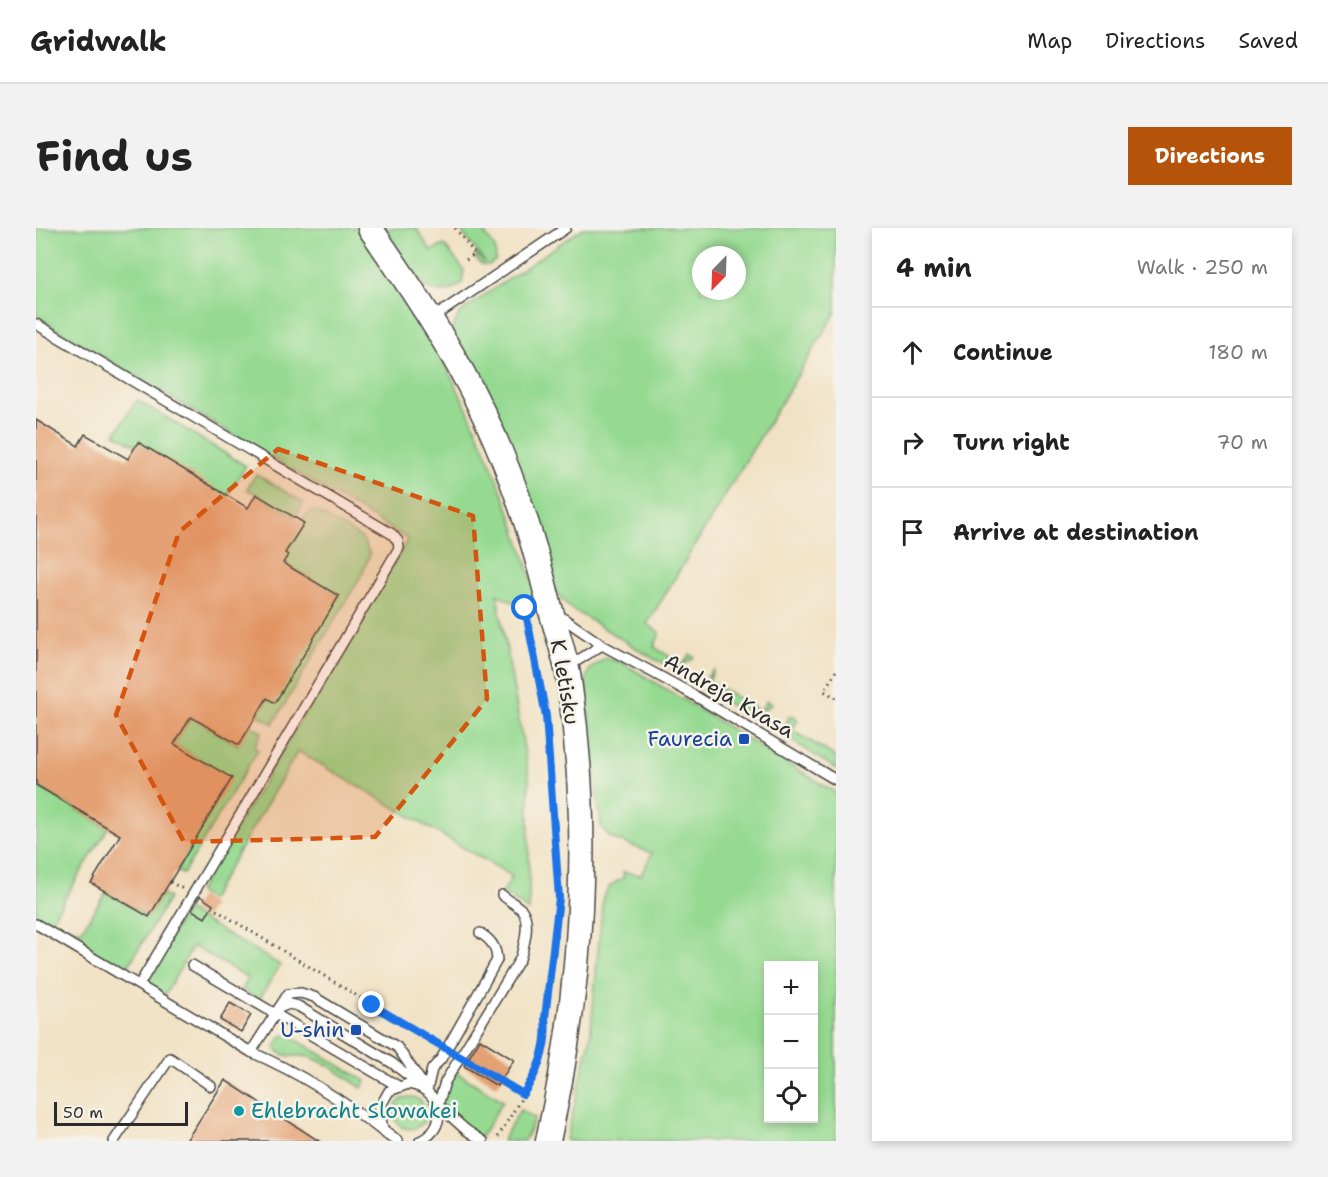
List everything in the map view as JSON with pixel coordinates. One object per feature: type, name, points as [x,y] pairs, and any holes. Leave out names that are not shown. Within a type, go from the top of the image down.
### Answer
[{"type":"street","name":"K letisku","points":[[370,228],[431,319],[462,372],[503,459],[540,562],[566,667],[580,801],[583,881],[574,990],[566,1051],[548,1141]]},
{"type":"lane","points":[[431,319],[566,228]]},
{"type":"lane","points":[[36,324],[392,534],[398,541],[399,548],[139,985]]},
{"type":"lane","name":"Andreja Kvasa","points":[[550,609],[602,645],[685,690],[836,780]]},
{"type":"lane","points":[[566,667],[602,645]]},
{"type":"lane","points":[[420,1141],[436,1126],[438,1105],[445,1082],[520,959],[525,945],[526,920],[522,911],[502,895]]},
{"type":"lane","points":[[36,924],[251,1052],[288,1068],[352,1107],[394,1139]]},
{"type":"lane","points":[[427,1090],[432,1069],[446,1050],[497,960],[496,949],[490,940],[480,933]]},
{"type":"lane","points":[[192,965],[277,1010],[398,1086],[418,1085],[427,1090]]},
{"type":"lane","points":[[251,1052],[288,994],[301,993],[314,997],[397,1047],[438,1105],[483,1141]]},
{"type":"lane","points":[[277,1010],[289,1004],[298,1006],[392,1063],[427,1090]]},
{"type":"lane","points":[[114,1141],[170,1058],[211,1086]]},
{"type":"lane","points":[[394,1139],[380,1120],[379,1109],[382,1099],[398,1086]]},
{"type":"path","points":[[455,228],[475,254],[466,260]]},
{"type":"path","points":[[525,608],[546,716],[558,887]]},
{"type":"path","points":[[836,671],[824,691],[836,698]]},
{"type":"path","points":[[211,907],[446,1050]]},
{"type":"path","points":[[498,1137],[539,1064],[555,945]]},
{"type":"path","points":[[460,1058],[523,1094]]},
{"type":"highlighted area","points":[[278,449],[473,516],[487,699],[375,837],[184,842],[116,715],[179,532]]},
{"type":"green space","points":[[36,228],[358,228],[415,311],[458,390],[503,494],[538,602],[519,605],[497,594],[529,777],[529,911],[503,892],[512,876],[298,751],[210,900],[198,892],[408,539],[36,317]]},
{"type":"green space","points":[[380,228],[416,228],[431,251],[444,245],[464,270],[462,283],[449,291],[437,291],[425,286],[404,265]]},
{"type":"green space","points":[[459,228],[481,228],[495,248],[496,260],[489,265],[481,264],[475,257],[477,255],[485,262]]},
{"type":"green space","points":[[583,228],[836,228],[836,312],[647,624],[660,633],[654,647],[682,665],[675,666],[656,660],[570,608],[557,594],[451,331],[458,316],[466,308]]},
{"type":"green space","points":[[137,400],[246,466],[227,496],[115,434]]},
{"type":"green space","points":[[256,474],[304,503],[295,517],[247,489]]},
{"type":"green space","points":[[311,511],[317,512],[362,538],[370,554],[362,574],[273,724],[257,714],[339,596],[283,563],[285,553],[303,523],[301,521]]},
{"type":"green space","points":[[690,654],[693,656],[694,658],[683,664]]},
{"type":"green space","points":[[605,658],[623,663],[836,793],[836,1141],[566,1141],[590,1040],[603,897],[610,886],[624,877],[623,872],[641,875],[652,853],[611,838],[601,827],[585,681],[590,669]]},
{"type":"green space","points":[[714,669],[709,681],[759,710],[747,710],[729,705],[713,694],[707,687],[707,677]]},
{"type":"green space","points":[[767,701],[772,704],[765,709],[761,710]]},
{"type":"green space","points":[[794,716],[798,720],[792,730],[836,757],[836,769],[786,737],[784,730],[789,717]]},
{"type":"green space","points":[[191,717],[238,745],[250,725],[262,732],[254,747],[258,750],[183,874],[176,871],[231,778],[174,744]]},
{"type":"green space","points":[[36,785],[108,828],[51,921],[46,923],[36,919]]},
{"type":"green space","points":[[106,892],[148,917],[162,895],[169,898],[124,973],[65,938],[64,929],[67,926],[81,931]]},
{"type":"green space","points":[[186,910],[280,965],[259,1000],[242,990],[248,978],[193,946],[165,995],[146,985],[144,981]]},
{"type":"green space","points":[[288,1035],[366,1081],[362,1088],[316,1059],[282,1054],[275,1047],[282,1036]]},
{"type":"green space","points":[[452,1070],[503,1101],[480,1139],[438,1105]]},
{"type":"green space","points":[[410,1097],[421,1102],[426,1113],[421,1124],[410,1129],[399,1124],[394,1113],[399,1102]]},
{"type":"green space","points":[[520,1110],[535,1118],[524,1141],[502,1141]]},
{"type":"building","points":[[36,420],[78,446],[85,434],[128,459],[138,442],[248,508],[256,494],[304,523],[285,553],[288,555],[283,563],[339,596],[275,703],[267,698],[239,745],[191,717],[174,744],[232,778],[149,917],[91,883],[120,835],[36,785]]},
{"type":"building","points":[[200,896],[213,905],[205,918],[192,910]]},
{"type":"building","points":[[230,1003],[251,1015],[241,1032],[220,1020]]},
{"type":"building","points":[[480,1039],[514,1060],[497,1086],[464,1066]]},
{"type":"building","name":"Ehlebracht Slowakei","points":[[225,1080],[319,1141],[186,1141]]},
{"type":"place","name":"Faurecia","points":[[744,739]]},
{"type":"place","name":"U-shin","points":[[356,1030]]},
{"type":"place","name":"Ehlebracht Slowakei","points":[[239,1111]]},
{"type":"route","points":[[372,1005],[523,1094],[536,1074],[546,1029],[545,1018],[559,898],[546,716],[525,608]]}]
